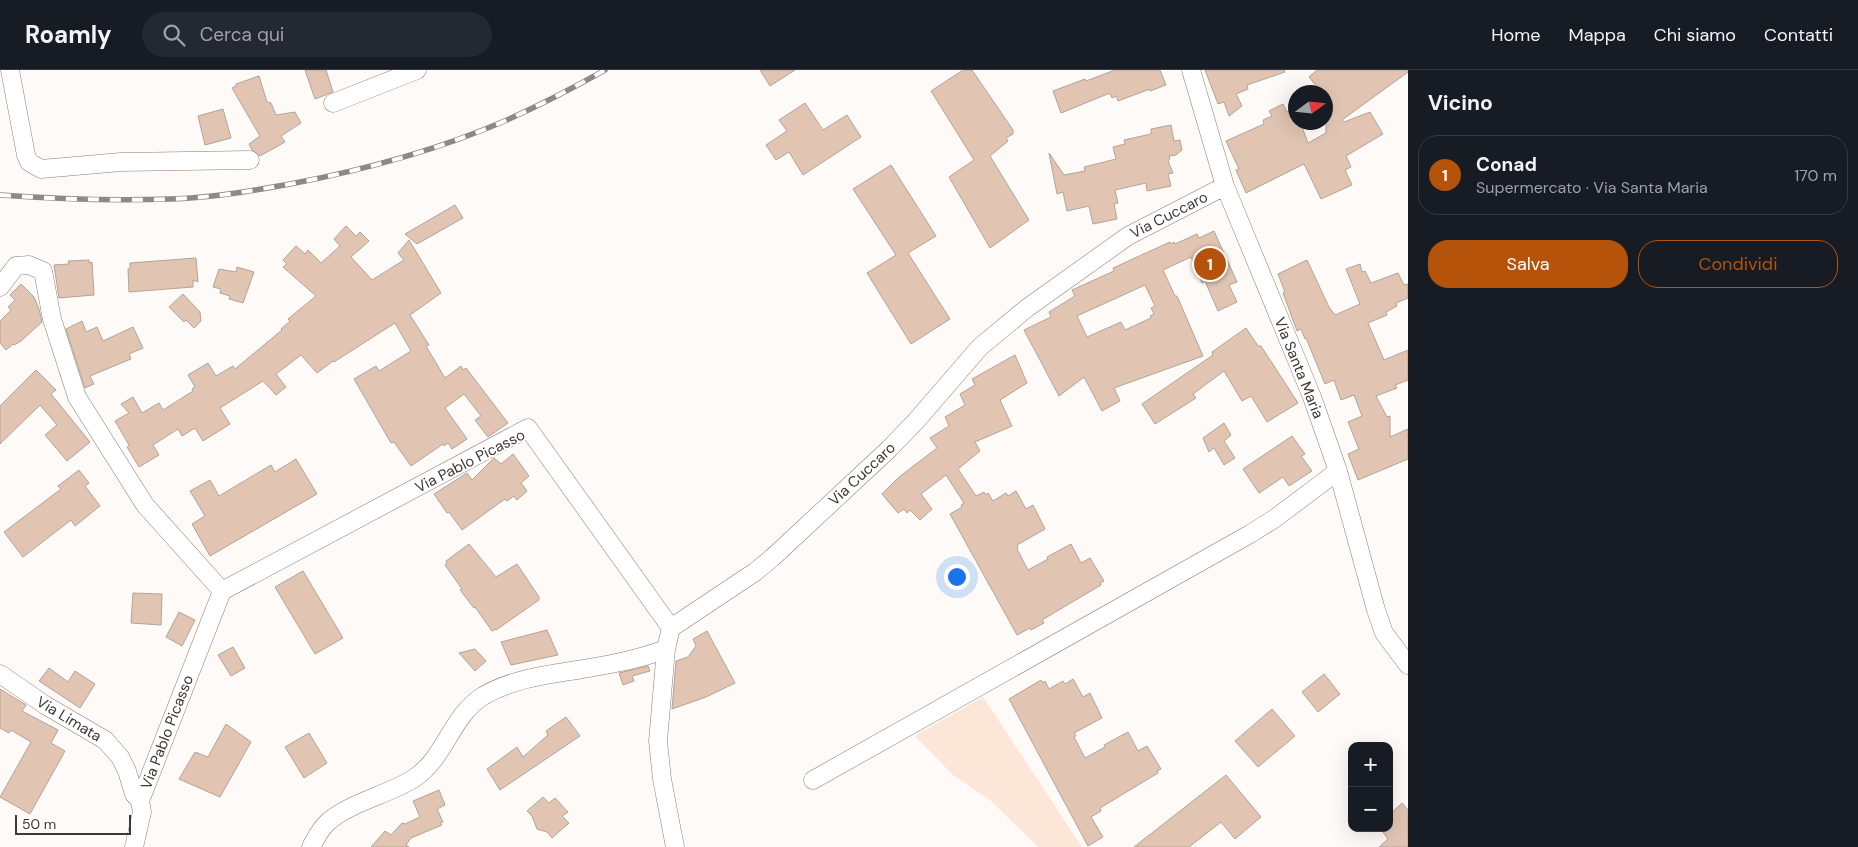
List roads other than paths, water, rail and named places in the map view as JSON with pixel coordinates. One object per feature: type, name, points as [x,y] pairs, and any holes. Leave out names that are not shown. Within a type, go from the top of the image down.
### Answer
[{"type":"street","points":[[10,70],[26,155],[29,162],[41,169],[121,162],[250,160]]},
{"type":"street","name":"Via Santa Maria","points":[[1190,70],[1225,186],[1312,397],[1338,471],[1384,633],[1408,665]]},
{"type":"street","points":[[333,103],[410,71]]},
{"type":"street","name":"Via Cuccaro","points":[[670,628],[756,572],[772,558],[916,421],[980,348],[1027,308],[1128,236],[1225,186]]},
{"type":"street","points":[[0,287],[16,266],[29,266],[43,271],[52,319],[77,397],[145,505],[222,591]]},
{"type":"street","name":"Via Pablo Picasso","points":[[134,847],[142,812],[140,801],[222,591],[528,428],[670,628]]},
{"type":"street","points":[[813,780],[1250,534],[1274,519],[1338,471]]},
{"type":"street","points":[[670,628],[666,648],[658,741],[662,779],[675,847]]},
{"type":"street","points":[[311,847],[317,835],[329,821],[350,808],[404,784],[417,776],[437,757],[460,719],[470,707],[497,688],[516,681],[645,657],[666,648]]},
{"type":"street","name":"Via Limata","points":[[0,674],[45,706],[106,740],[120,757],[127,771],[134,794],[140,801]]},
{"type":"railway","points":[[0,195],[63,199],[149,200],[215,196],[290,184],[373,166],[454,141],[507,120],[605,70]]},
{"type":"place","name":"Conad","points":[[1210,264]]}]
